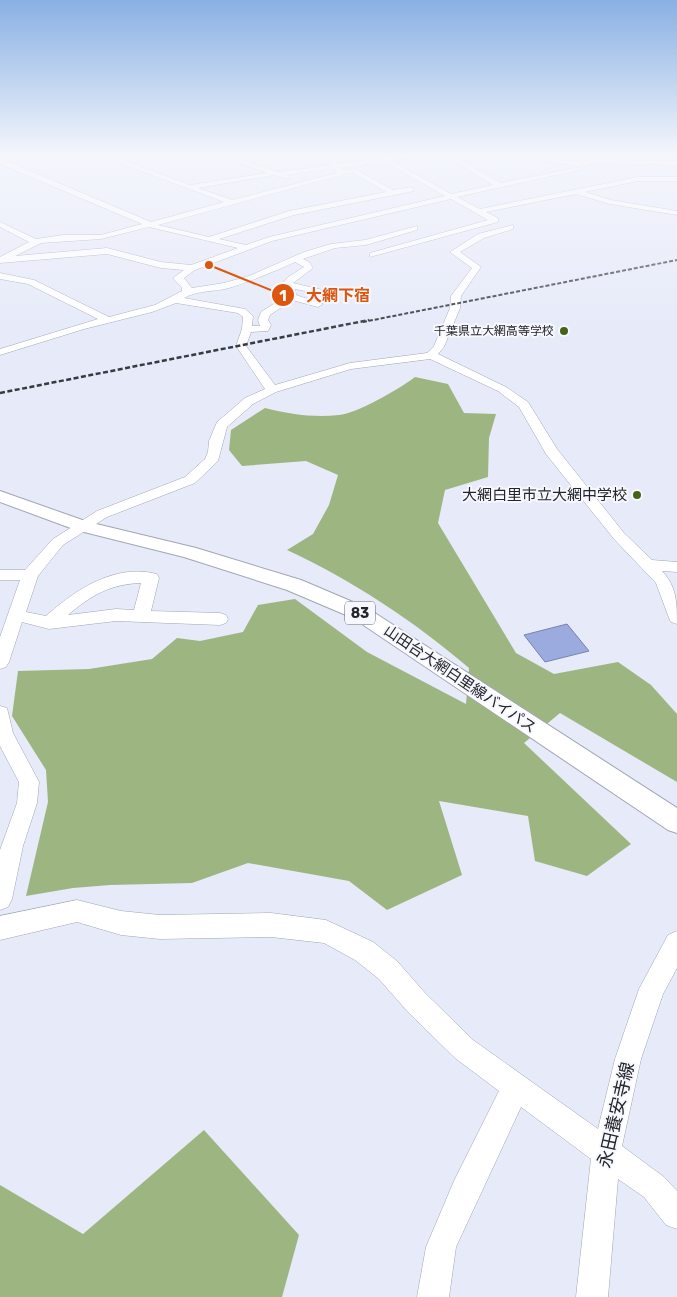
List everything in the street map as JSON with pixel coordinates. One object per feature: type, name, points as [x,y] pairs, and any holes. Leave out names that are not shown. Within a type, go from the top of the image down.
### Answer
[{"type":"main road","name":"山田台大網白里線バイパス","points":[[0,496],[82,526],[188,552],[294,585],[360,613],[677,822]]},
{"type":"street","points":[[125,215],[150,225],[246,247]]},
{"type":"street","points":[[3,259],[20,246],[35,242],[66,237],[101,237],[189,215]]},
{"type":"street","points":[[210,239],[287,215]]},
{"type":"street","points":[[187,292],[187,287],[178,278],[192,268],[264,240],[372,215]]},
{"type":"street","points":[[383,215],[414,228],[469,242]]},
{"type":"street","points":[[0,662],[30,575],[42,558],[58,542],[102,514],[167,491],[190,480],[211,461],[215,452],[214,440],[221,425],[249,401],[272,390],[350,366],[414,359],[431,355],[439,347],[455,308],[456,296],[477,268],[454,252],[469,242],[510,227],[486,215]]},
{"type":"street","points":[[373,255],[495,220]]},
{"type":"street","points":[[0,224],[35,242]]},
{"type":"street","points":[[0,352],[108,320],[141,313],[176,300],[187,292],[225,286],[252,278],[299,257],[334,246],[366,242],[414,228]]},
{"type":"street","points":[[101,237],[107,251]]},
{"type":"street","points":[[264,240],[284,248],[299,257],[309,268],[291,279],[289,285],[292,292],[291,297]]},
{"type":"street","points":[[3,259],[107,251],[161,264],[192,268]]},
{"type":"street","points":[[0,276],[31,282],[108,320]]},
{"type":"street","points":[[289,285],[326,292]]},
{"type":"street","points":[[247,329],[264,329],[266,325],[262,320],[264,314],[291,297],[318,304]]},
{"type":"street","points":[[176,300],[241,311],[248,316],[247,329],[240,346],[272,390]]},
{"type":"street","points":[[431,355],[466,370],[520,401],[551,451],[619,536],[662,581],[674,606],[677,618]]},
{"type":"street","points":[[647,565],[677,567]]},
{"type":"street","points":[[0,575],[30,575]]},
{"type":"street","points":[[49,623],[75,600],[98,584],[131,578],[151,578],[141,616]]},
{"type":"street","points":[[16,615],[49,623],[116,615],[220,620]]},
{"type":"street","points":[[0,899],[12,846],[27,803],[29,782],[1,727]]},
{"type":"street","points":[[0,928],[77,911],[121,923],[160,927],[271,925],[326,932],[364,951],[388,970],[416,1002],[464,1049],[654,1187],[677,1214]]},
{"type":"street","name":"永田養安寺線","points":[[592,1297],[606,1153],[628,1059],[652,988],[677,943]]},
{"type":"street","points":[[432,1297],[440,1247],[516,1087]]},
{"type":"green space","points":[[415,377],[448,384],[464,413],[496,414],[489,438],[488,477],[445,490],[438,523],[516,653],[554,674],[618,662],[651,685],[677,714],[677,782],[560,713],[524,743],[631,844],[587,876],[535,861],[528,816],[439,801],[462,875],[387,910],[349,881],[248,863],[192,883],[110,885],[73,888],[26,896],[48,802],[46,770],[12,716],[18,671],[89,669],[152,659],[177,638],[200,641],[243,632],[258,605],[295,599],[367,652],[466,704],[469,668],[404,618],[359,588],[287,550],[313,534],[329,505],[338,475],[306,461],[242,466],[229,450],[231,430],[265,408],[311,416],[347,414],[378,400]]},
{"type":"green space","points":[[204,1130],[299,1235],[282,1297],[0,1297],[0,1185],[83,1234]]},
{"type":"water","points":[[567,624],[589,651],[545,662],[524,635]]},
{"type":"railway","points":[[363,322],[677,260]]},
{"type":"railway","points":[[0,393],[369,320]]},
{"type":"place","name":"大網下宿","points":[[209,265]]},
{"type":"place","name":"千葉県立大網高等学校","points":[[564,331]]},
{"type":"place","name":"大網白里市立大網中学校","points":[[637,495]]}]
